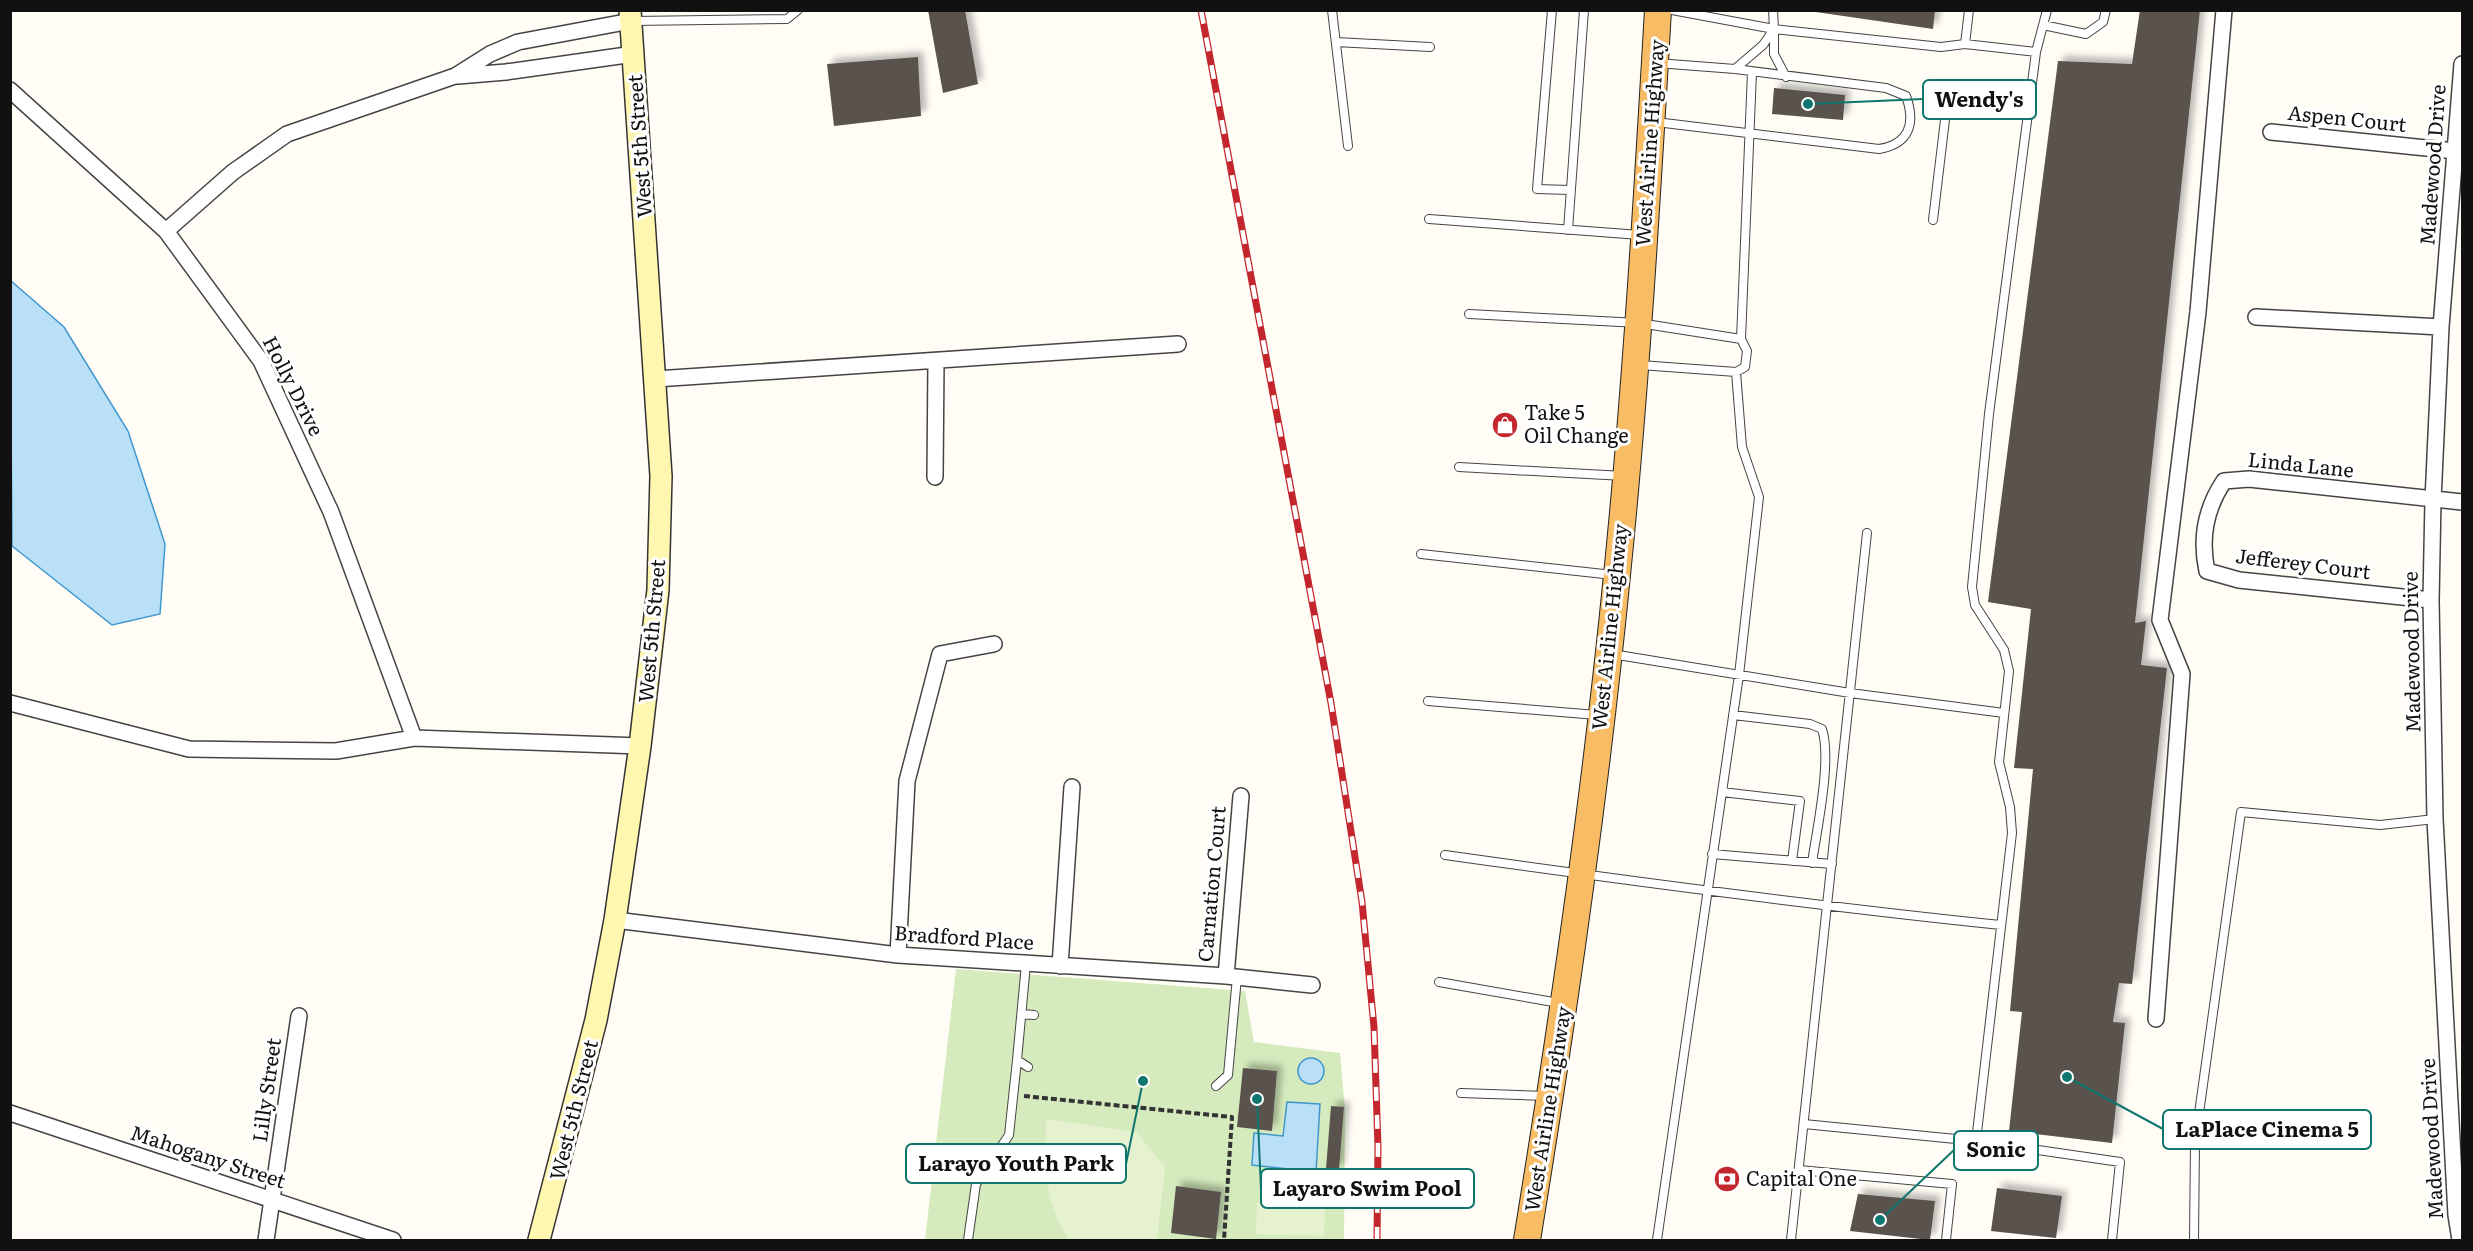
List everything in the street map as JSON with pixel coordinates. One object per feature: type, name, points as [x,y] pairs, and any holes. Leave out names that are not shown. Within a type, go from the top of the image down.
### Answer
[{"type":"highway","name":"West Airline Highway","points":[[1527,1240],[1552,1096],[1584,873],[1617,575],[1636,365],[1658,10]]},
{"type":"main road","name":"West 5th Street","points":[[539,1240],[594,1031],[615,920],[653,646],[660,548],[661,476],[630,16]]},
{"type":"street","points":[[2156,1019],[2182,674],[2160,620],[2198,312],[2224,10]]},
{"type":"street","points":[[166,231],[233,172],[288,134],[455,76],[490,54],[518,42],[630,16]]},
{"type":"street","points":[[455,76],[506,72],[634,54]]},
{"type":"street","name":"Madewood Drive","points":[[2460,1240],[2456,1215],[2435,819],[2431,600],[2441,327],[2463,64]]},
{"type":"street","name":"Holly Drive","points":[[10,90],[166,231],[261,361],[331,512],[414,738]]},
{"type":"street","name":"Aspen Court","points":[[2271,132],[2455,151]]},
{"type":"street","points":[[2256,317],[2441,327]]},
{"type":"street","points":[[656,379],[1178,344]]},
{"type":"street","points":[[935,477],[936,361]]},
{"type":"street","name":"Linda Lane","points":[[2207,571],[2203,551],[2211,501],[2224,481],[2249,479],[2433,500]]},
{"type":"street","points":[[2433,500],[2463,502]]},
{"type":"street","name":"Jefferey Court","points":[[2207,571],[2239,580],[2431,600]]},
{"type":"street","points":[[898,956],[907,781],[940,654],[994,644]]},
{"type":"street","points":[[10,703],[189,748],[336,752],[414,738],[640,746]]},
{"type":"street","points":[[1060,966],[1072,787]]},
{"type":"street","name":"Carnation Court","points":[[1231,977],[1241,796]]},
{"type":"street","name":"Bradford Place","points":[[615,920],[898,956],[1231,977],[1312,985]]},
{"type":"street","name":"Lilly Street","points":[[266,1240],[299,1016]]},
{"type":"street","name":"Mahogany Street","points":[[10,1113],[393,1240]]},
{"type":"lane","points":[[630,16],[787,19],[798,10]]},
{"type":"lane","points":[[1332,10],[1348,146]]},
{"type":"lane","points":[[1552,10],[1537,189],[1570,190]]},
{"type":"lane","points":[[1568,230],[1584,10]]},
{"type":"lane","points":[[1672,10],[1774,29],[1941,47],[1965,45],[2036,52]]},
{"type":"lane","points":[[1773,10],[1774,54],[1786,77]]},
{"type":"lane","points":[[1965,45],[1970,10]]},
{"type":"lane","points":[[1976,1141],[2012,833],[2010,807],[1999,762],[2009,671],[2004,650],[1975,605],[1972,587],[1989,414],[2036,52],[2047,10]]},
{"type":"lane","points":[[2043,25],[2086,34],[2103,22],[2106,10]]},
{"type":"lane","points":[[1735,69],[1763,45],[1774,29]]},
{"type":"lane","points":[[1336,42],[1430,47]]},
{"type":"lane","points":[[1652,122],[1879,149],[1896,146],[1906,135],[1911,111],[1906,96],[1886,88],[1735,69],[1655,62]]},
{"type":"lane","points":[[1636,365],[1736,372],[1745,367],[1747,351],[1741,339],[1752,72]]},
{"type":"lane","points":[[1933,220],[1947,103]]},
{"type":"lane","points":[[1429,219],[1645,235]]},
{"type":"lane","points":[[1468,314],[1639,323],[1741,339]]},
{"type":"lane","points":[[1657,1240],[1739,675],[1759,497],[1742,447],[1736,372]]},
{"type":"lane","points":[[1459,467],[1625,476]]},
{"type":"lane","points":[[1791,1240],[1867,534]]},
{"type":"lane","points":[[1421,554],[1617,575]]},
{"type":"lane","points":[[1608,653],[1850,693],[2004,713]]},
{"type":"lane","points":[[1428,701],[1601,715]]},
{"type":"lane","points":[[1733,715],[1810,724],[1822,729],[1826,741],[1812,863]]},
{"type":"lane","points":[[1722,792],[1800,801],[1792,861]]},
{"type":"lane","points":[[2194,1240],[2195,1142],[2241,812],[2380,825],[2435,819]]},
{"type":"lane","points":[[1712,854],[1832,864]]},
{"type":"lane","points":[[1445,855],[1707,889],[1828,908],[2001,925]]},
{"type":"lane","points":[[968,1240],[976,1184],[1009,1135],[1026,964]]},
{"type":"lane","points":[[1216,1086],[1228,1075],[1231,1037],[1231,977]]},
{"type":"lane","points":[[1439,982],[1564,1004]]},
{"type":"lane","points":[[1022,1014],[1034,1015]]},
{"type":"lane","points":[[1222,1036],[1231,1037]]},
{"type":"lane","points":[[1017,1060],[1028,1067]]},
{"type":"lane","points":[[1461,1093],[1552,1096]]},
{"type":"lane","points":[[1804,1124],[1976,1141],[2120,1162],[2112,1240]]},
{"type":"lane","points":[[1799,1170],[1952,1184],[1946,1240]]},
{"type":"path","points":[[1014,1095],[1232,1117],[1224,1240]]},
{"type":"green space","points":[[956,969],[1245,991],[1254,1042],[1340,1053],[1345,1109],[1344,1240],[925,1240]]},
{"type":"green space","points":[[1046,1119],[1136,1132],[1165,1167],[1157,1240],[1070,1240],[1061,1226],[1050,1197],[1046,1167]]},
{"type":"green space","points":[[1257,1203],[1325,1205],[1324,1236],[1256,1234]]},
{"type":"water","points":[[10,280],[64,327],[128,431],[165,544],[160,614],[112,625],[12,546]]},
{"type":"water","points":[[1311,1058],[1320,1062],[1324,1071],[1320,1080],[1311,1084],[1302,1080],[1298,1071],[1302,1062]]},
{"type":"water","points":[[1287,1102],[1320,1104],[1316,1172],[1252,1165],[1254,1133],[1283,1136]]},
{"type":"building","points":[[928,10],[965,10],[978,84],[943,93]]},
{"type":"building","points":[[1802,10],[1935,10],[1933,29]]},
{"type":"building","points":[[2140,10],[2200,10],[2135,623],[2146,621],[2141,665],[2167,668],[2132,984],[2119,983],[2113,1022],[2125,1023],[2112,1143],[2009,1131],[2022,1012],[2010,1011],[2033,769],[2014,768],[2031,609],[1988,602],[2058,61],[2132,64]]},
{"type":"building","points":[[918,57],[921,116],[834,126],[827,64]]},
{"type":"building","points":[[1774,88],[1845,95],[1843,120],[1772,114]]},
{"type":"building","points":[[1243,1068],[1277,1071],[1272,1131],[1237,1127]]},
{"type":"building","points":[[1331,1106],[1344,1107],[1339,1170],[1326,1169]]},
{"type":"building","points":[[1176,1186],[1221,1192],[1216,1239],[1171,1233]]},
{"type":"building","points":[[1997,1188],[2062,1196],[2056,1238],[1991,1231]]},
{"type":"building","points":[[1858,1194],[1935,1201],[1930,1240],[1850,1231]]},
{"type":"railway","points":[[1201,10],[1331,703],[1362,902],[1374,1027],[1378,1147],[1377,1240]]},
{"type":"place","name":"Wendy's","points":[[1808,104]]},
{"type":"place","name":"Take 5 Oil Change","points":[[1505,425]]},
{"type":"place","name":"LaPlace Cinema 5","points":[[2067,1077]]},
{"type":"place","name":"Larayo Youth Park","points":[[1143,1081]]},
{"type":"place","name":"Layaro Swim Pool","points":[[1257,1099]]},
{"type":"place","name":"Capital One","points":[[1727,1179]]},
{"type":"place","name":"Sonic","points":[[1880,1220]]}]
